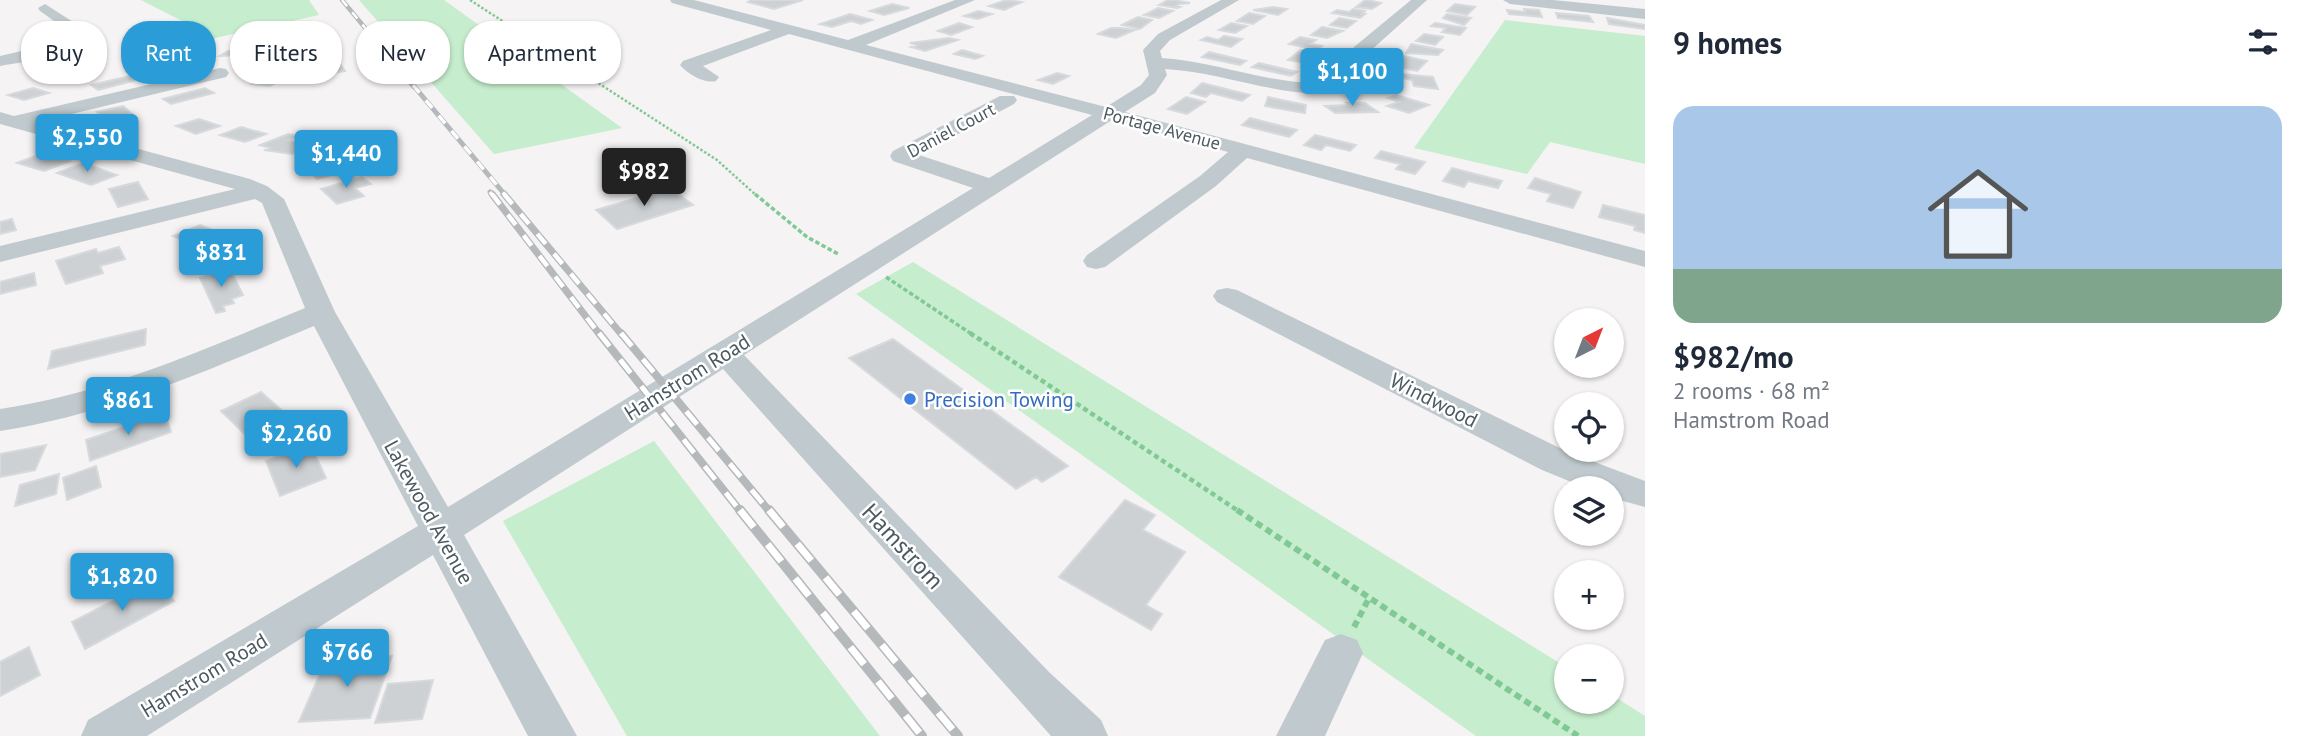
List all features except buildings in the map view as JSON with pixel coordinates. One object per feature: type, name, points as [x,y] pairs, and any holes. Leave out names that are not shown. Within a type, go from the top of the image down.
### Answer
[{"type":"street","name":"Portage Avenue","points":[[677,0],[728,7],[788,29],[1645,259]]},
{"type":"street","points":[[850,45],[968,0]]},
{"type":"street","name":"Hamstrom Road","points":[[105,736],[440,531],[1148,89],[1158,75],[1151,50],[1164,37],[1232,0]]},
{"type":"street","points":[[1154,63],[1193,66],[1299,88],[1342,89],[1359,84],[1363,76],[1356,61],[1360,51],[1420,0]]},
{"type":"street","points":[[1510,0],[1645,14]]},
{"type":"street","points":[[0,61],[75,46],[89,39],[46,8]]},
{"type":"street","points":[[710,77],[689,65],[788,29]]},
{"type":"street","points":[[4,122],[220,73]]},
{"type":"street","name":"Daniel Court","points":[[990,186],[901,156],[1007,100]]},
{"type":"street","points":[[4,122],[259,191]]},
{"type":"street","points":[[1096,261],[1208,181],[1243,150]]},
{"type":"street","points":[[0,254],[259,191]]},
{"type":"street","name":"Lakewood Avenue","points":[[259,191],[272,200],[321,312],[553,736]]},
{"type":"street","name":"Windwood","points":[[1227,296],[1556,461],[1618,487],[1645,494]]},
{"type":"street","points":[[0,420],[24,418],[103,400],[321,312]]},
{"type":"street","name":"Hamstrom","points":[[725,353],[1033,686],[1084,736]]},
{"type":"street","points":[[1300,736],[1341,653]]},
{"type":"path","points":[[470,0],[716,160],[807,237],[880,274],[1577,736]]},
{"type":"green space","points":[[141,0],[309,0],[319,15],[292,21],[230,21],[230,35],[216,38],[216,21],[182,21]]},
{"type":"green space","points":[[359,0],[444,0],[473,21],[464,21],[464,84],[561,84],[622,128],[494,154],[433,84],[450,84],[450,21],[377,21]]},
{"type":"green space","points":[[1505,20],[1645,36],[1645,164],[1550,142],[1527,174],[1414,148]]},
{"type":"green space","points":[[913,262],[1554,660],[1554,714],[1624,714],[1624,703],[1645,716],[1645,736],[1476,736],[856,294]]},
{"type":"green space","points":[[654,441],[880,736],[627,736],[503,521]]},
{"type":"railway","points":[[342,0],[414,87]]},
{"type":"railway","points":[[413,85],[506,196]]},
{"type":"railway","points":[[490,192],[493,196]]},
{"type":"railway","points":[[492,194],[600,335]]},
{"type":"railway","points":[[504,194],[622,335]]},
{"type":"railway","points":[[599,333],[741,512]]},
{"type":"railway","points":[[621,333],[770,512]]},
{"type":"railway","points":[[740,510],[922,736]]},
{"type":"railway","points":[[769,510],[958,736]]},
{"type":"place","name":"Precision Towing","points":[[910,399]]}]
